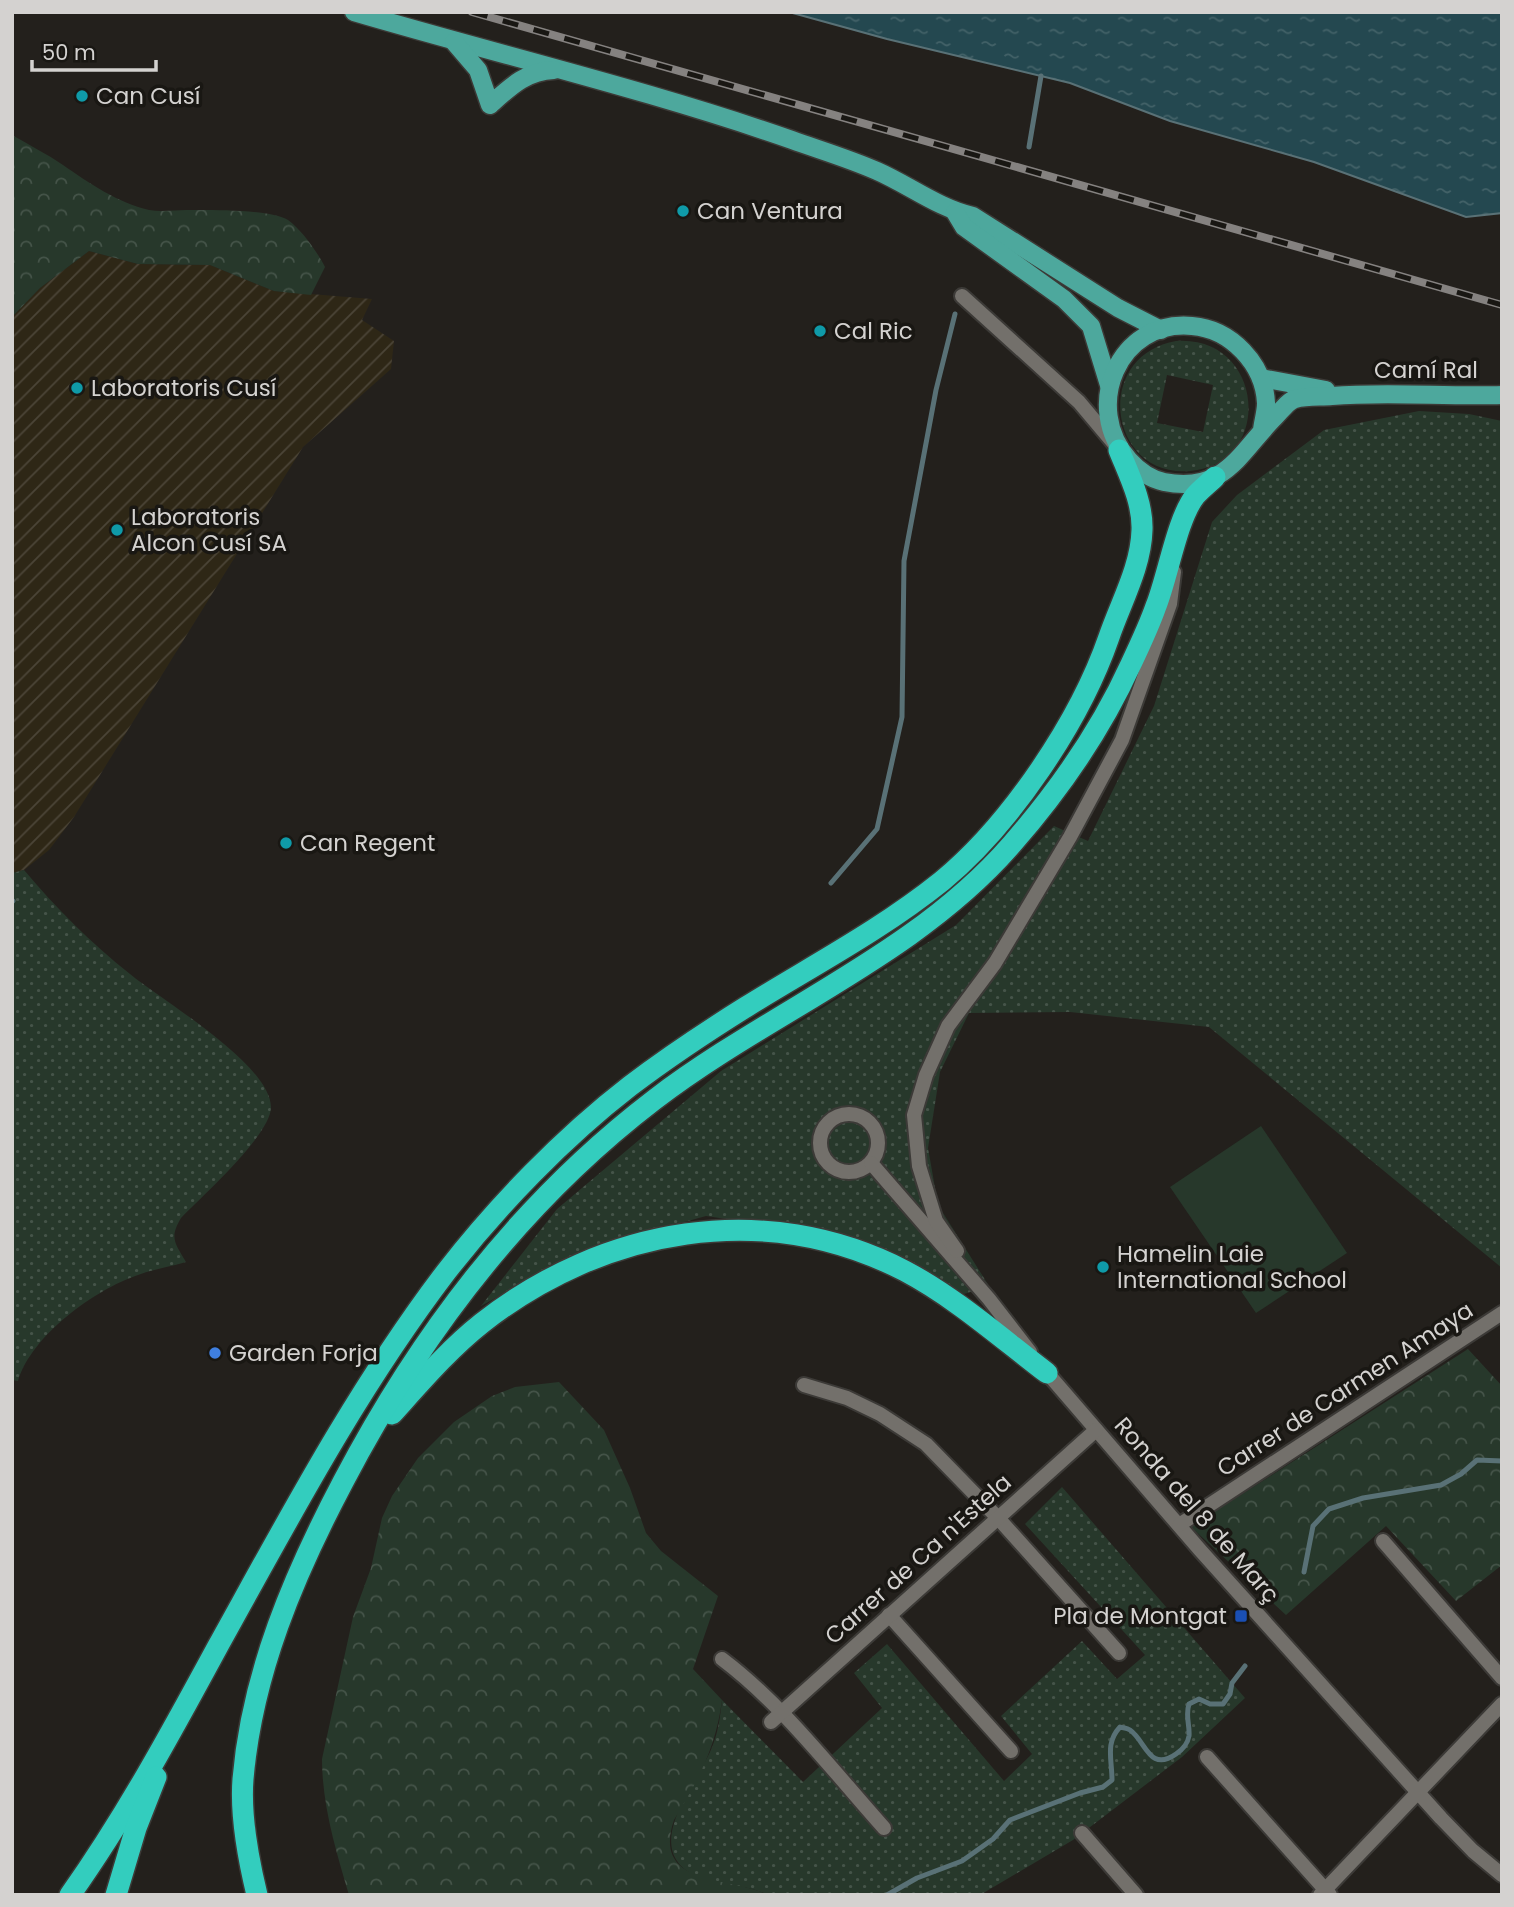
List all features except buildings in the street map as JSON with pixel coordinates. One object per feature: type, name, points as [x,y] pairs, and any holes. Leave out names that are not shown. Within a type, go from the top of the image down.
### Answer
[{"type":"highway","points":[[70,1895],[98,1855],[179,1719],[354,1405],[448,1270],[506,1202],[533,1173],[629,1087],[745,1007],[888,921],[942,881],[976,850],[1046,760],[1104,653],[1135,569],[1142,530],[1139,507],[1119,450]]},
{"type":"highway","points":[[257,1895],[247,1854],[243,1784],[250,1729],[261,1677],[290,1593],[326,1514],[360,1449],[406,1372],[478,1273],[578,1164],[684,1078],[921,927],[962,895],[1004,853],[1056,791],[1083,752],[1116,694],[1157,606],[1188,509],[1196,494],[1215,477]]},
{"type":"highway","points":[[360,1449],[459,1343],[480,1324],[538,1285],[600,1255],[674,1236],[706,1231],[767,1231],[800,1236],[882,1261],[938,1292],[1047,1373]]},
{"type":"highway","points":[[116,1895],[136,1828],[179,1719]]},
{"type":"main road","points":[[354,12],[454,42],[564,69],[698,109],[877,171],[955,212],[973,216],[1118,307],[1161,330]]},
{"type":"main road","points":[[454,42],[478,70],[490,105],[516,81],[540,71],[564,69]]},
{"type":"main road","points":[[955,212],[964,227],[1064,299],[1091,326],[1109,385]]},
{"type":"main road","points":[[1262,430],[1266,404],[1261,379],[1245,352],[1221,334],[1191,326],[1161,330],[1143,338],[1128,351],[1116,367],[1109,385],[1106,413],[1119,450],[1137,469],[1161,481],[1189,483],[1215,477],[1233,466],[1262,430],[1293,399],[1349,394]]},
{"type":"main road","points":[[1261,379],[1349,394]]},
{"type":"main road","name":"Camí Ral","points":[[1349,394],[1502,395]]},
{"type":"street","points":[[962,296],[1079,402],[1119,450]]},
{"type":"street","points":[[1079,402],[1106,413]]},
{"type":"street","points":[[989,1299],[936,1221],[919,1166],[914,1115],[926,1075],[948,1026],[995,963],[1070,837],[1122,740],[1171,604],[1174,550]]},
{"type":"street","points":[[842,1114],[860,1116],[868,1121],[878,1136],[878,1145],[871,1163],[856,1171],[847,1172],[830,1166],[821,1150],[820,1141],[827,1124],[842,1114]]},
{"type":"street","name":"Ronda del 8 de Març","points":[[871,1163],[1179,1525],[1418,1792],[1473,1851],[1502,1875]]},
{"type":"street","name":"Carrer de Carmen Amaya","points":[[1179,1525],[1502,1313]]},
{"type":"street","points":[[804,1385],[846,1398],[880,1414],[926,1444],[998,1518],[1119,1653]]},
{"type":"street","name":"Carrer de Ca n'Estela","points":[[776,1718],[1096,1430]]},
{"type":"street","points":[[1383,1541],[1502,1678]]},
{"type":"street","points":[[889,1615],[1011,1751]]},
{"type":"street","points":[[722,1659],[746,1677],[776,1718],[884,1828]]},
{"type":"street","points":[[1207,1758],[1325,1893],[1502,1704]]},
{"type":"street","points":[[1082,1833],[1136,1895]]},
{"type":"shaded area","points":[[89,251],[138,264],[210,265],[274,291],[372,299],[362,320],[394,341],[391,369],[303,447],[74,817],[49,850],[24,870],[12,873],[12,317],[40,288]]},
{"type":"green space","points":[[12,135],[104,192],[137,207],[158,211],[210,210],[279,216],[298,229],[325,267],[311,295],[274,291],[210,265],[138,264],[89,251],[40,288],[12,317]]},
{"type":"green space","points":[[1176,341],[1206,345],[1228,358],[1242,378],[1248,401],[1246,425],[1236,447],[1217,463],[1190,471],[1162,468],[1141,456],[1127,437],[1121,414],[1122,391],[1131,369],[1149,351]],"holes":[[[1167,375],[1213,385],[1203,432],[1157,423]]]},
{"type":"green space","points":[[1419,411],[1469,414],[1502,421],[1502,1268],[1209,1027],[1070,1012],[969,1013],[940,1072],[928,1148],[938,1205],[989,1286],[964,1294],[908,1263],[844,1236],[706,1216],[583,1250],[481,1306],[557,1209],[721,1071],[956,925],[1054,826],[1088,841],[1154,706],[1212,522],[1237,495],[1324,430]]},
{"type":"green space","points":[[24,870],[61,911],[102,950],[235,1053],[266,1090],[271,1107],[268,1119],[248,1149],[181,1218],[174,1236],[186,1262],[138,1275],[84,1303],[36,1347],[18,1381],[12,1380],[12,873]]},
{"type":"green space","points":[[1261,1126],[1347,1253],[1256,1313],[1170,1187]]},
{"type":"green space","points":[[1468,1349],[1502,1386],[1502,1565],[1456,1601],[1386,1526],[1286,1615],[1191,1527]]},
{"type":"green space","points":[[559,1382],[604,1430],[630,1488],[646,1533],[661,1551],[718,1596],[693,1669],[722,1700],[711,1748],[674,1820],[670,1842],[674,1858],[684,1869],[698,1876],[768,1895],[349,1895],[327,1811],[322,1759],[353,1617],[371,1568],[382,1518],[392,1496],[418,1458],[454,1422],[492,1396],[515,1387]]},
{"type":"green space","points":[[1062,1487],[1245,1698],[1182,1757],[1073,1840],[980,1895],[768,1895],[704,1879],[680,1865],[672,1851],[676,1817],[713,1746],[722,1700],[803,1782],[882,1708],[854,1673],[887,1644],[1004,1781],[1032,1754],[1001,1716],[1082,1641],[1117,1679],[1145,1655],[1025,1524]]},
{"type":"water","points":[[789,12],[1502,12],[1502,213],[1466,217],[1314,162],[1170,121],[1070,83],[887,39]]},
{"type":"waterway","points":[[1029,147],[1041,76]]},
{"type":"waterway","points":[[831,883],[877,829],[902,717],[904,561],[936,390],[955,314]]},
{"type":"waterway","points":[[1304,1572],[1313,1526],[1329,1509],[1363,1498],[1441,1485],[1461,1474],[1477,1460],[1502,1461]]},
{"type":"waterway","points":[[887,1895],[917,1878],[962,1861],[993,1839],[1010,1820],[1103,1787],[1112,1780],[1111,1745],[1120,1727],[1130,1730],[1154,1758],[1167,1759],[1176,1754],[1188,1739],[1189,1704],[1199,1699],[1210,1704],[1223,1704],[1230,1694],[1232,1683],[1245,1666]]},
{"type":"railway","points":[[472,12],[1502,305]]},
{"type":"place","name":"Can Cusí","points":[[82,96]]},
{"type":"place","name":"Can Ventura","points":[[683,211]]},
{"type":"place","name":"Cal Ric","points":[[820,331]]},
{"type":"place","name":"Laboratoris Cusí","points":[[77,388]]},
{"type":"place","name":"Laboratoris Alcon Cusí SA","points":[[117,530]]},
{"type":"place","name":"Can Regent","points":[[286,843]]},
{"type":"place","name":"Hamelin Laie International School","points":[[1103,1267]]},
{"type":"place","name":"Garden Forja","points":[[215,1353]]},
{"type":"place","name":"Pla de Montgat","points":[[1241,1616]]}]
